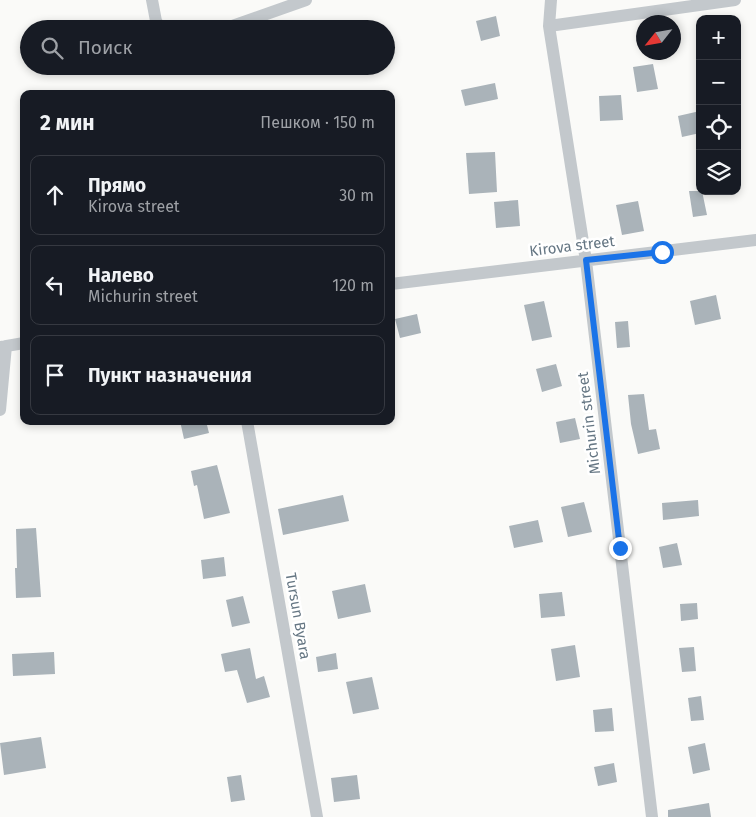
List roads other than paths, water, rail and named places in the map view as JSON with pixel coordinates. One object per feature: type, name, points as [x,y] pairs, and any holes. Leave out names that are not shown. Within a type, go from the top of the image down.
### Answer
[{"type":"street","points":[[152,0],[156,20]]},
{"type":"street","points":[[249,20],[306,0]]},
{"type":"street","name":"Michurin street","points":[[550,0],[549,26],[586,260],[652,817]]},
{"type":"street","points":[[549,26],[735,0]]},
{"type":"street","name":"Kirova street","points":[[395,284],[756,240]]},
{"type":"street","points":[[0,410],[3,346],[20,344]]},
{"type":"street","name":"Tursun Byara","points":[[248,425],[317,817]]}]
